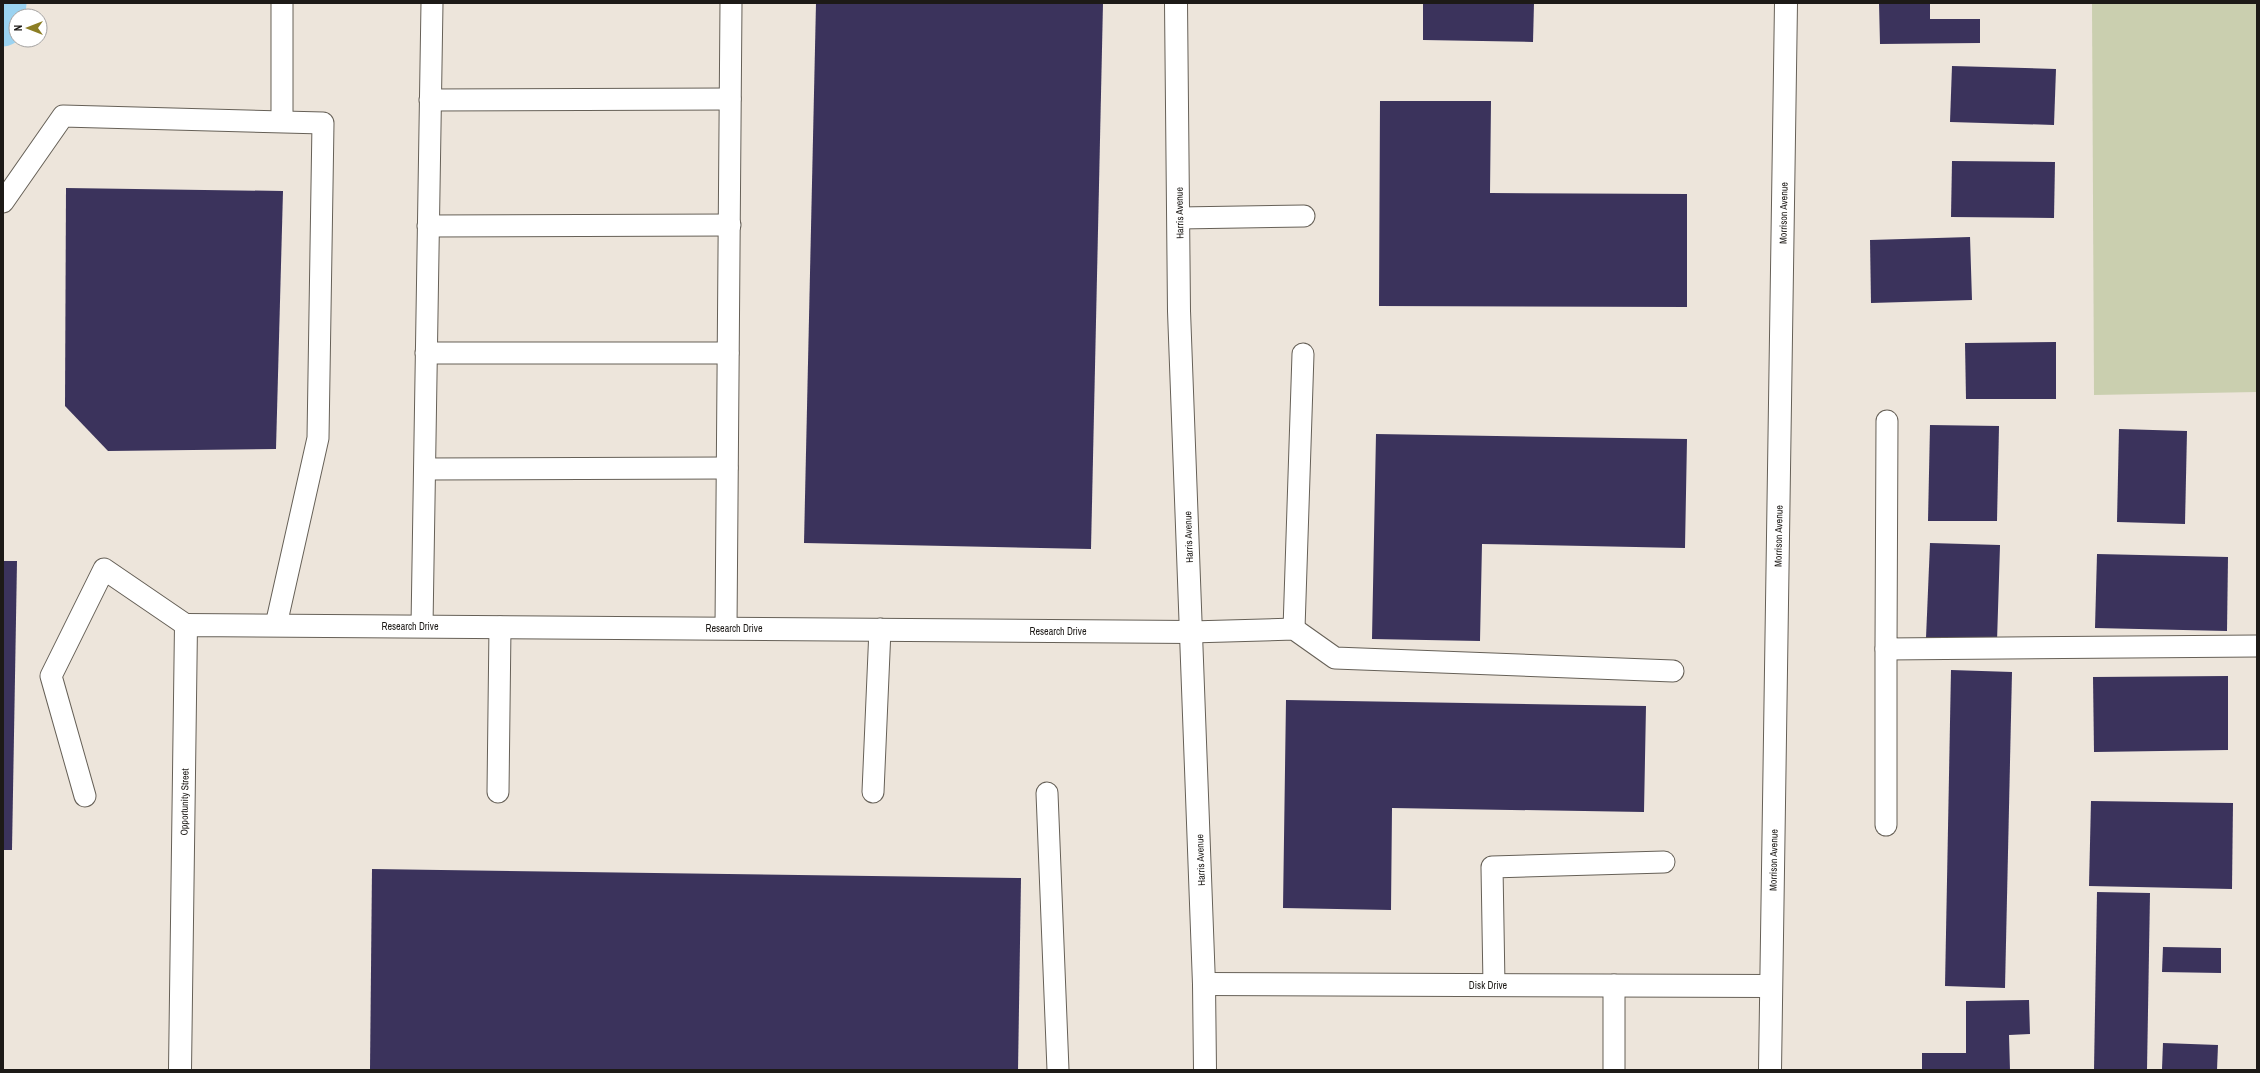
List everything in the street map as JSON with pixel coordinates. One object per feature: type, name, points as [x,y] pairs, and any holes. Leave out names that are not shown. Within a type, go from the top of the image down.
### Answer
[{"type":"street","name":"Harris Avenue","points":[[1176,3],[1180,318],[1204,984],[1205,1070]]},
{"type":"street","name":"Morrison Avenue","points":[[1770,1070],[1786,3]]},
{"type":"street","points":[[186,625],[276,625]]},
{"type":"street","name":"Opportunity Street","points":[[180,1070],[186,625]]},
{"type":"street","name":"Research Drive","points":[[276,625],[1191,632]]},
{"type":"street","name":"Disk Drive","points":[[1204,984],[1771,986]]},
{"type":"lane","points":[[282,3],[282,122]]},
{"type":"lane","points":[[422,626],[432,3]]},
{"type":"lane","points":[[726,628],[731,3]]},
{"type":"lane","points":[[430,100],[730,99]]},
{"type":"lane","points":[[3,202],[63,116],[323,122],[318,438],[276,625]]},
{"type":"lane","points":[[1179,218],[1304,216]]},
{"type":"lane","points":[[428,226],[730,225]]},
{"type":"lane","points":[[426,353],[728,353]]},
{"type":"lane","points":[[1294,630],[1303,354]]},
{"type":"lane","points":[[1886,825],[1887,421]]},
{"type":"lane","points":[[425,469],[727,468]]},
{"type":"lane","points":[[85,796],[51,676],[104,569],[186,625]]},
{"type":"lane","points":[[498,792],[500,627]]},
{"type":"lane","points":[[873,792],[880,630]]},
{"type":"lane","points":[[1191,632],[1294,630],[1335,658],[1673,671]]},
{"type":"lane","points":[[1886,649],[2257,646]]},
{"type":"lane","points":[[1047,793],[1058,1070]]},
{"type":"lane","points":[[1494,985],[1492,868],[1664,862]]},
{"type":"lane","points":[[1614,986],[1614,1070]]},
{"type":"green space","points":[[2092,3],[2257,3],[2257,392],[2094,395]]},
{"type":"building","points":[[816,3],[1103,3],[1091,549],[804,543]]},
{"type":"building","points":[[1423,3],[1534,3],[1533,42],[1423,40]]},
{"type":"building","points":[[1879,3],[1930,3],[1930,19],[1980,19],[1980,43],[1880,44]]},
{"type":"building","points":[[1952,66],[2056,69],[2054,125],[1950,122]]},
{"type":"building","points":[[1380,101],[1491,101],[1490,193],[1687,194],[1687,307],[1379,306]]},
{"type":"building","points":[[1952,161],[2055,162],[2054,218],[1951,217]]},
{"type":"building","points":[[66,188],[283,191],[276,449],[108,451],[65,406]]},
{"type":"building","points":[[1970,237],[1972,300],[1871,303],[1870,240]]},
{"type":"building","points":[[2056,342],[2056,399],[1966,399],[1965,343]]},
{"type":"building","points":[[1930,425],[1999,426],[1997,521],[1928,521]]},
{"type":"building","points":[[2119,429],[2187,431],[2185,524],[2117,522]]},
{"type":"building","points":[[1376,434],[1687,439],[1685,548],[1482,544],[1480,641],[1372,639]]},
{"type":"building","points":[[1930,543],[2000,545],[1997,641],[1926,638]]},
{"type":"building","points":[[2097,554],[2228,557],[2227,631],[2095,628]]},
{"type":"building","points":[[3,561],[17,561],[12,850],[3,850]]},
{"type":"building","points":[[1951,670],[2012,672],[2005,988],[1945,986]]},
{"type":"building","points":[[2228,676],[2228,750],[2094,752],[2093,677]]},
{"type":"building","points":[[1286,700],[1646,706],[1644,812],[1392,808],[1391,910],[1283,908]]},
{"type":"building","points":[[2091,801],[2233,803],[2232,889],[2089,886]]},
{"type":"building","points":[[372,869],[1021,878],[1018,1070],[370,1070]]},
{"type":"building","points":[[2097,892],[2150,893],[2147,1070],[2094,1070]]},
{"type":"building","points":[[2163,947],[2221,948],[2221,973],[2162,972]]},
{"type":"building","points":[[2029,1000],[2030,1034],[2009,1035],[2010,1070],[1922,1070],[1922,1053],[1966,1053],[1966,1001]]},
{"type":"building","points":[[2163,1043],[2218,1045],[2217,1070],[2162,1069]]},
{"type":"waterway","points":[[3,26],[6,3]]}]
